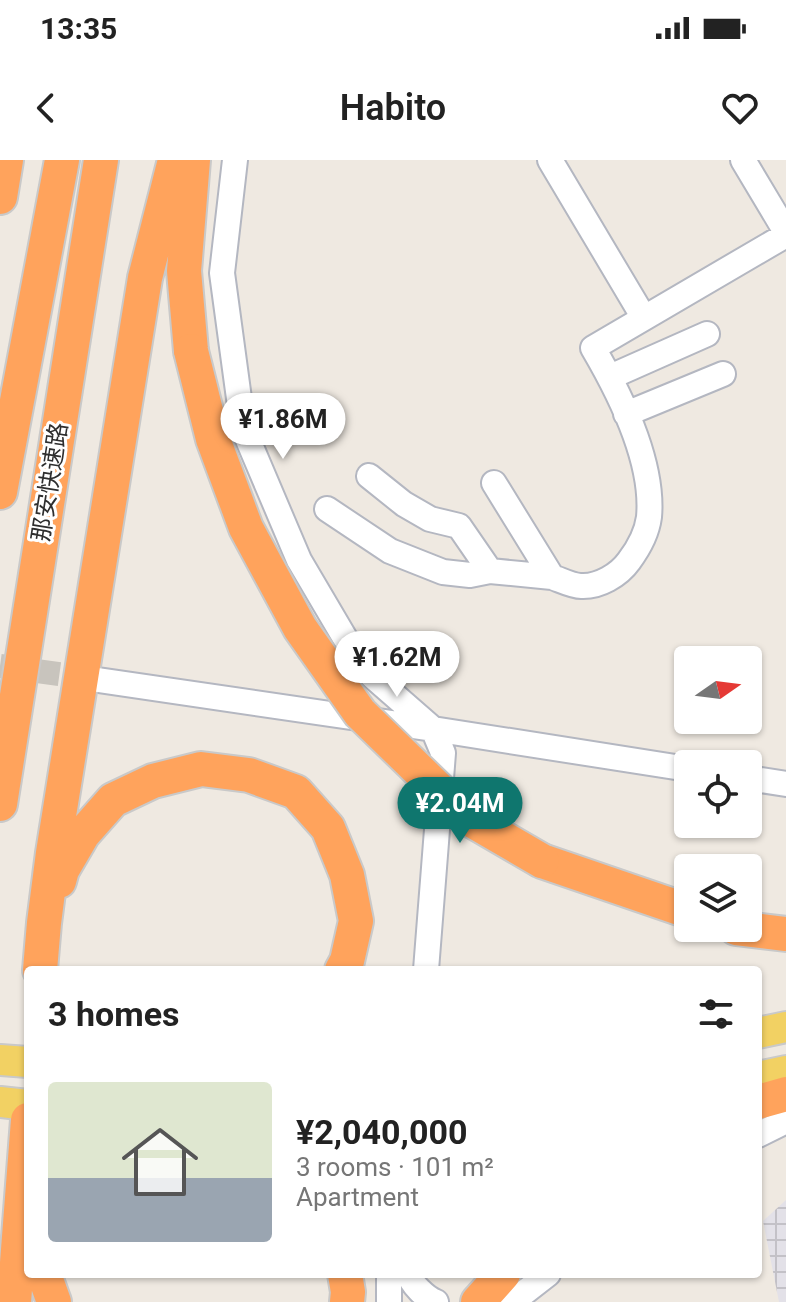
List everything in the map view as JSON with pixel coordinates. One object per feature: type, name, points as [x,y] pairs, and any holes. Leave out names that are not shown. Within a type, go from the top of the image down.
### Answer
[{"type":"highway","points":[[0,197],[6,160]]},
{"type":"highway","name":"那安快速路","points":[[0,492],[62,160]]},
{"type":"highway","name":"那安快速路","points":[[0,804],[101,160]]},
{"type":"highway","points":[[40,966],[63,791],[145,278],[175,160]]},
{"type":"highway","points":[[193,160],[184,271],[191,351],[213,439],[246,528],[300,628],[360,713],[468,818],[542,861],[674,906]]},
{"type":"highway","points":[[44,923],[62,870],[83,834],[113,800],[153,781],[201,769],[249,775],[296,792],[328,828],[347,875],[356,921],[344,966]]},
{"type":"highway","points":[[762,931],[786,934]]},
{"type":"highway","points":[[762,1101],[786,1094]]},
{"type":"highway","points":[[14,1302],[24,1222]]},
{"type":"highway","points":[[45,1278],[54,1302]]},
{"type":"highway","points":[[346,1278],[347,1302]]},
{"type":"highway","points":[[478,1302],[505,1284]]},
{"type":"main road","points":[[762,1032],[786,1027]]},
{"type":"main road","points":[[0,1060],[24,1062]]},
{"type":"main road","points":[[762,1076],[786,1071]]},
{"type":"main road","points":[[0,1102],[24,1105]]},
{"type":"street","points":[[235,160],[222,273],[243,428],[299,560],[362,667],[433,729],[443,753],[426,966]]},
{"type":"street","points":[[550,160],[644,318]]},
{"type":"street","points":[[327,509],[390,551],[443,572],[470,575],[490,571],[552,577],[580,586],[602,582],[623,569],[638,548],[649,518],[648,480],[626,414],[593,348],[786,233],[743,160]]},
{"type":"street","points":[[610,377],[707,334]]},
{"type":"street","points":[[626,414],[723,374]]},
{"type":"street","points":[[369,476],[404,504],[430,519],[459,526],[490,571]]},
{"type":"street","points":[[494,483],[552,577]]},
{"type":"street","points":[[98,680],[674,767]]},
{"type":"street","points":[[412,966],[427,756],[433,729]]},
{"type":"street","points":[[762,780],[786,784]]},
{"type":"street","points":[[762,1133],[786,1121]]},
{"type":"street","points":[[389,1278],[389,1302]]},
{"type":"street","points":[[410,1278],[436,1302]]},
{"type":"street","points":[[505,1284],[531,1278]]},
{"type":"shaded area","points":[[786,1200],[786,1302],[779,1302],[763,1221]]},
{"type":"tunnel","points":[[0,666],[96,679]]}]
